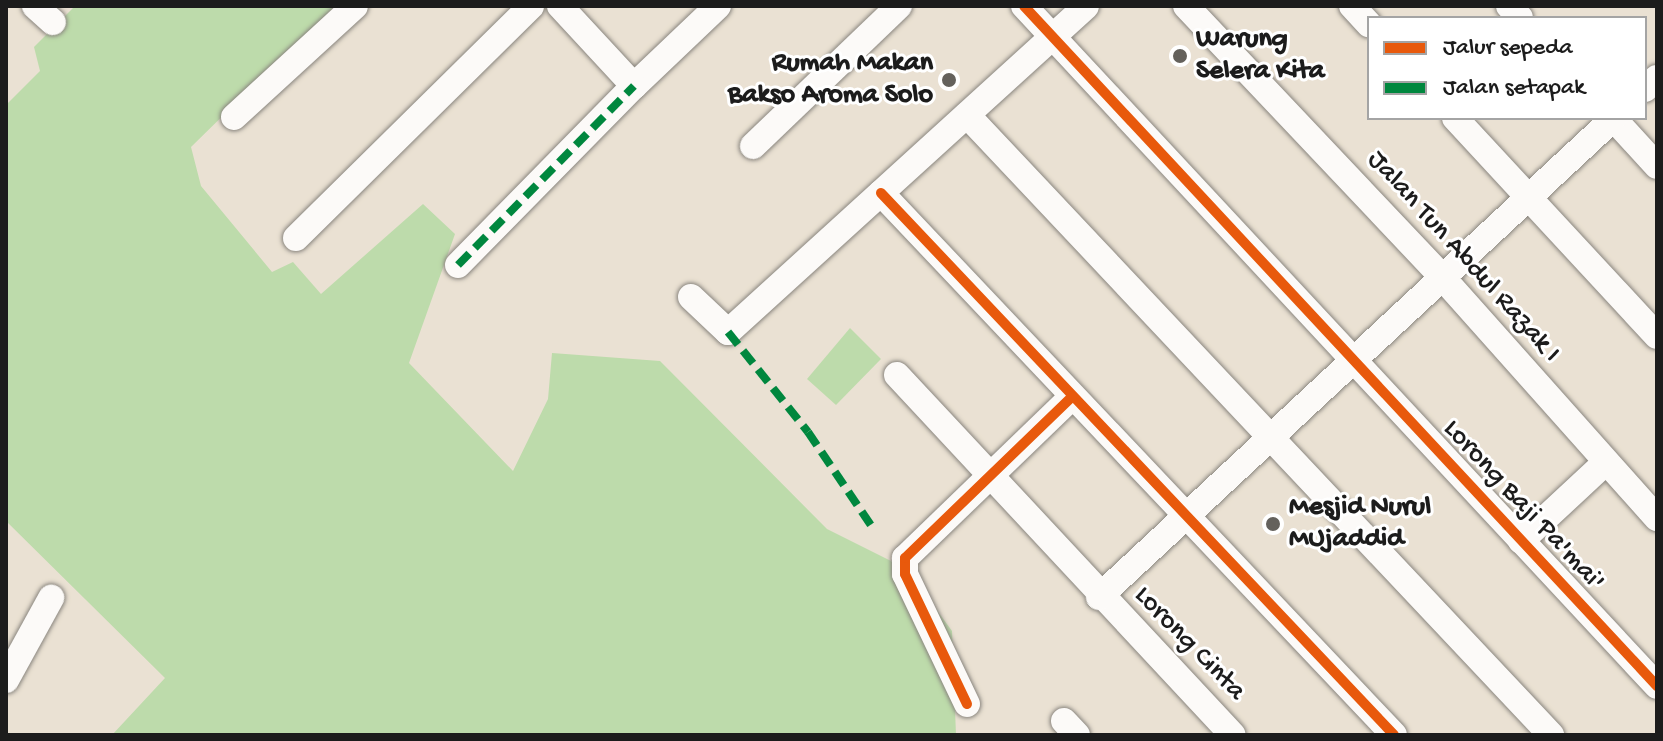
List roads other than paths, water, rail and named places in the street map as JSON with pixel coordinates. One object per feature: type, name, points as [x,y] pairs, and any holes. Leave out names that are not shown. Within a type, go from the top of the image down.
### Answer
[{"type":"street","points":[[234,117],[355,6]]},
{"type":"street","points":[[296,238],[531,6]]},
{"type":"street","points":[[560,6],[634,86]]},
{"type":"street","points":[[458,265],[634,86],[718,6]]},
{"type":"street","points":[[753,146],[899,6]]},
{"type":"street","name":"Lorong Baji Pa'mai'","points":[[1024,6],[1657,686]]},
{"type":"street","points":[[691,297],[728,332],[1086,6]]},
{"type":"street","name":"Jalan Tun Abdul Razak I","points":[[1186,6],[1442,277],[1604,464],[1657,518]]},
{"type":"street","points":[[1352,6],[1367,22]]},
{"type":"street","points":[[967,115],[1269,438],[1352,519],[1551,735]]},
{"type":"street","points":[[1457,120],[1657,336]]},
{"type":"street","points":[[1099,597],[1611,120]]},
{"type":"street","points":[[1615,120],[1657,166]]},
{"type":"street","points":[[881,193],[1072,397],[1189,514],[1394,735]]},
{"type":"street","name":"Lorong Cinta","points":[[897,375],[1099,597],[1233,735]]},
{"type":"street","points":[[967,704],[904,565],[909,550],[1072,397]]},
{"type":"street","points":[[1521,541],[1604,464]]},
{"type":"street","points":[[6,680],[51,598]]},
{"type":"place","name":"Warung Selera Kita","points":[[1180,56]]},
{"type":"place","name":"Rumah Makan Bakso Aroma Solo","points":[[949,80]]},
{"type":"place","name":"Mesjid Nurul MUjaddid","points":[[1273,524]]}]
